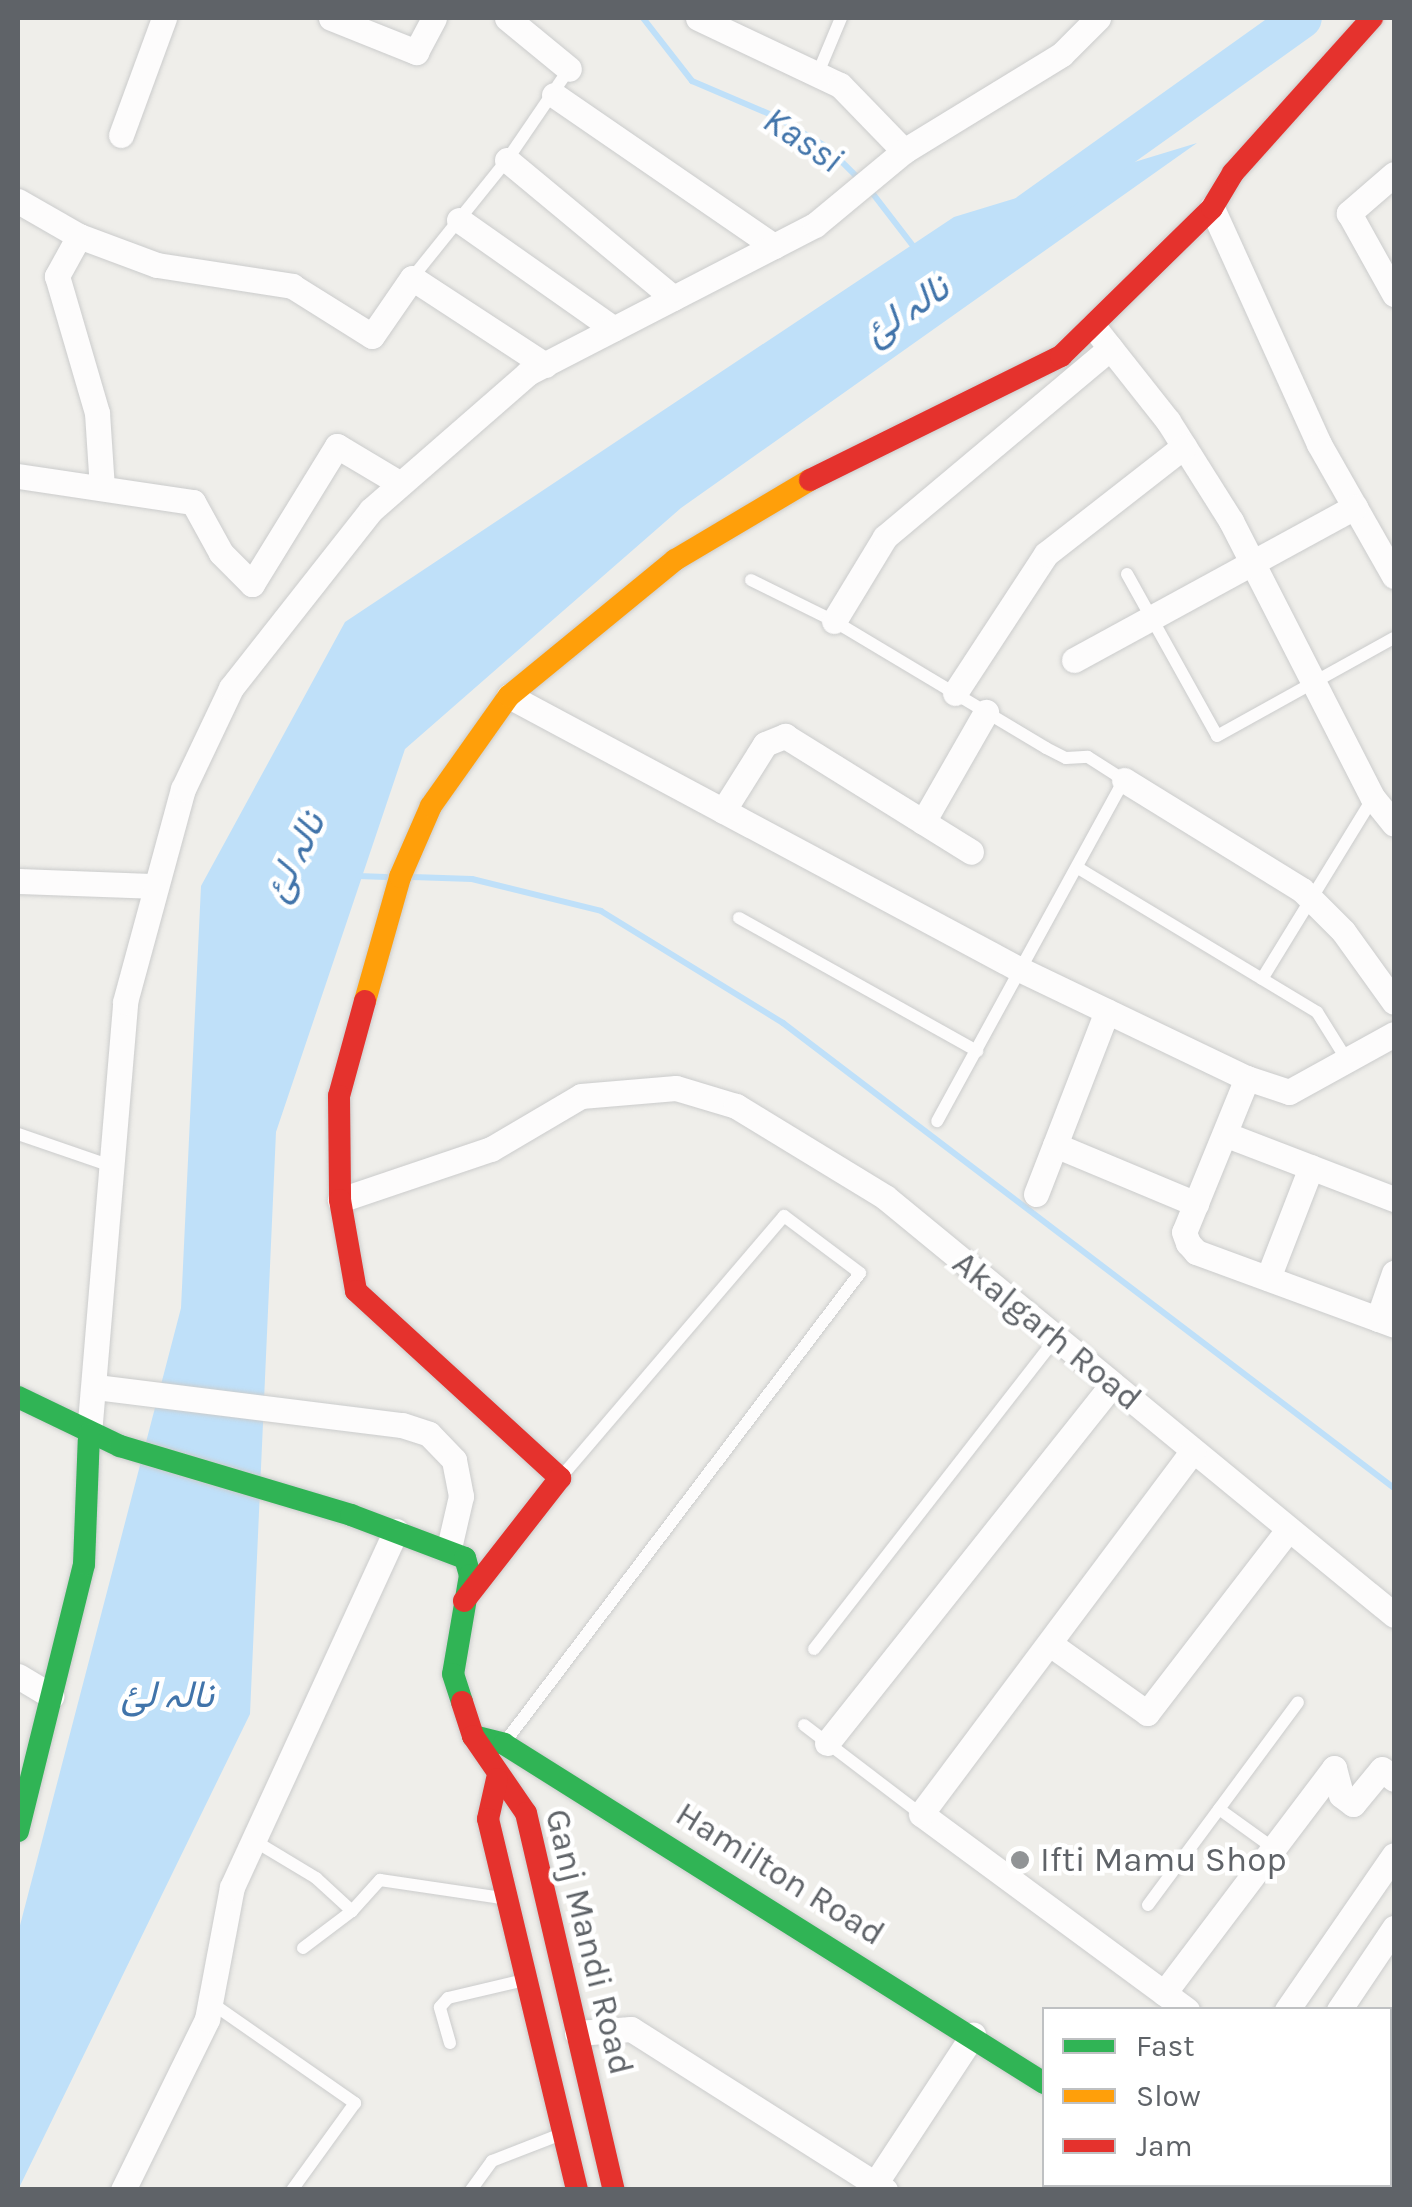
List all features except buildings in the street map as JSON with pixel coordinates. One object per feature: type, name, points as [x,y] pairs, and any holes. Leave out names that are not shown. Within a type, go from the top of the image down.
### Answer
[{"type":"street","points":[[120,135],[164,18]]},
{"type":"street","points":[[331,18],[416,52],[434,18]]},
{"type":"street","points":[[506,18],[569,68]]},
{"type":"street","points":[[698,18],[840,85],[904,151]]},
{"type":"street","points":[[464,1601],[560,1478],[356,1291],[340,1200],[339,1096],[400,877],[431,806],[509,696],[675,560],[774,498],[1062,356],[1212,208],[1233,173],[1372,18]]},
{"type":"street","points":[[18,1831],[84,1564],[89,1434],[115,1167],[125,1002],[152,886],[183,789],[230,688],[310,580],[399,483],[452,433],[545,364],[814,225],[824,212],[904,151],[991,102],[1094,19]]},
{"type":"street","points":[[554,95],[774,246]]},
{"type":"street","points":[[507,160],[673,298]]},
{"type":"street","points":[[1394,174],[1350,213],[1394,294]]},
{"type":"street","points":[[18,201],[79,236],[157,265],[292,286],[372,336],[412,278],[545,364]]},
{"type":"street","points":[[1212,208],[1355,508],[1387,540],[1394,576]]},
{"type":"street","points":[[459,220],[614,329]]},
{"type":"street","points":[[79,236],[58,276],[96,413],[102,488]]},
{"type":"street","points":[[1093,326],[1184,446],[1252,561],[1374,798],[1394,824]]},
{"type":"street","points":[[834,621],[886,537],[1110,348]]},
{"type":"street","points":[[18,476],[193,502],[222,553],[252,584],[337,446],[399,483]]},
{"type":"street","points":[[955,694],[1046,554],[1184,446]]},
{"type":"street","points":[[1074,660],[1355,508]]},
{"type":"street","points":[[509,696],[1023,971],[1247,1078],[1289,1092],[1394,1034]]},
{"type":"street","points":[[923,822],[986,712]]},
{"type":"street","points":[[723,811],[765,744],[785,736],[971,852]]},
{"type":"street","points":[[1124,780],[1312,899],[1394,1002]]},
{"type":"street","points":[[18,881],[152,886]]},
{"type":"street","points":[[1036,1194],[1107,1011]]},
{"type":"street","points":[[1247,1078],[1227,1135],[1184,1232],[1196,1252],[1386,1322],[1394,1273]]},
{"type":"street","name":"Akalgarh Road","points":[[340,1200],[491,1149],[582,1096],[676,1088],[736,1106],[885,1198],[1394,1615]]},
{"type":"street","points":[[1227,1135],[1394,1199]]},
{"type":"street","points":[[1055,1145],[1196,1204]]},
{"type":"street","points":[[1268,1278],[1311,1167]]},
{"type":"street","points":[[827,1743],[1112,1385]]},
{"type":"street","points":[[96,1387],[336,1421],[402,1425],[429,1434],[454,1460],[461,1496],[449,1548]]},
{"type":"street","points":[[18,1397],[120,1446],[350,1515],[449,1548],[465,1558],[470,1575],[453,1674],[473,1736],[498,1779]]},
{"type":"street","points":[[1183,2007],[921,1814],[1193,1450]]},
{"type":"street","points":[[1050,1644],[1147,1713],[1288,1530]]},
{"type":"street","points":[[123,2190],[210,2002],[232,1888],[396,1531]]},
{"type":"street","points":[[18,1676],[51,1696]]},
{"type":"street","name":"Hamilton Road","points":[[473,1736],[504,1744],[1042,2082]]},
{"type":"street","points":[[1164,1993],[1334,1768],[1341,1795],[1353,1804],[1382,1769],[1394,1779]]},
{"type":"street","name":"Ganj Mandi Road","points":[[498,1779],[488,1819],[577,2190]]},
{"type":"street","name":"Ganj Mandi Road","points":[[498,1779],[526,1813],[614,2190]]},
{"type":"street","points":[[1289,2007],[1394,1855]]},
{"type":"street","points":[[1342,2007],[1394,1928]]},
{"type":"street","points":[[578,2032],[631,2029],[877,2187],[973,2035]]},
{"type":"lane","points":[[818,73],[841,18]]},
{"type":"lane","points":[[412,278],[507,160],[569,68]]},
{"type":"lane","points":[[1127,574],[1216,736],[1394,638]]},
{"type":"lane","points":[[751,580],[834,621],[1056,754],[1088,758],[1124,780],[938,1121]]},
{"type":"lane","points":[[1262,979],[1374,798]]},
{"type":"lane","points":[[1078,868],[1317,1012],[1347,1060]]},
{"type":"lane","points":[[739,918],[978,1051]]},
{"type":"lane","points":[[18,1134],[115,1167]]},
{"type":"lane","points":[[504,1744],[860,1273],[784,1216],[560,1478]]},
{"type":"lane","points":[[814,1649],[1055,1340]]},
{"type":"lane","points":[[1148,1905],[1298,1702]]},
{"type":"lane","points":[[804,1726],[921,1814]]},
{"type":"lane","points":[[1220,1809],[1273,1848]]},
{"type":"lane","points":[[253,1840],[316,1878],[352,1911]]},
{"type":"lane","points":[[303,1948],[352,1911],[380,1880],[506,1898]]},
{"type":"lane","points":[[450,2043],[440,2007],[448,1998],[526,1980]]},
{"type":"lane","points":[[210,2002],[355,2102],[292,2190]]},
{"type":"lane","points":[[471,2190],[492,2161],[564,2133]]},
{"type":"water","name":"نالہ لئ","points":[[1197,143],[681,508],[405,749],[276,1132],[250,1714],[18,2190],[18,1933],[181,1308],[201,886],[345,622],[954,217]]},
{"type":"waterway","name":"Kassi","points":[[643,18],[692,81],[774,116],[827,147],[861,181]]},
{"type":"waterway","name":"نالہ لئ","points":[[1029,213],[1302,18]]},
{"type":"waterway","name":"Kassi","points":[[870,190],[917,251]]},
{"type":"waterway","points":[[358,876],[386,877]]},
{"type":"waterway","points":[[413,877],[472,879],[601,911],[783,1023],[1394,1488]]},
{"type":"traffic: fast","points":[[18,1397],[120,1446],[351,1515],[465,1558],[470,1575],[453,1674],[462,1702]]},
{"type":"traffic: fast","points":[[18,1831],[84,1564],[89,1434]]},
{"type":"traffic: fast","points":[[473,1736],[504,1744],[1042,2082]]},
{"type":"traffic: slow","points":[[365,1001],[400,877],[431,806],[509,696],[675,560],[810,480]]},
{"type":"traffic: jam","points":[[810,480],[1061,356],[1212,208],[1233,173],[1372,18]]},
{"type":"traffic: jam","points":[[365,1001],[339,1096],[340,1200],[356,1291],[560,1478],[464,1601]]},
{"type":"traffic: jam","points":[[462,1702],[473,1736],[526,1813],[614,2190]]},
{"type":"traffic: jam","points":[[497,1779],[488,1819],[577,2190]]},
{"type":"traffic: jam","points":[[1199,2187],[1203,2190]]},
{"type":"place","name":"Ifti Mamu Shop","points":[[1020,1860]]}]
